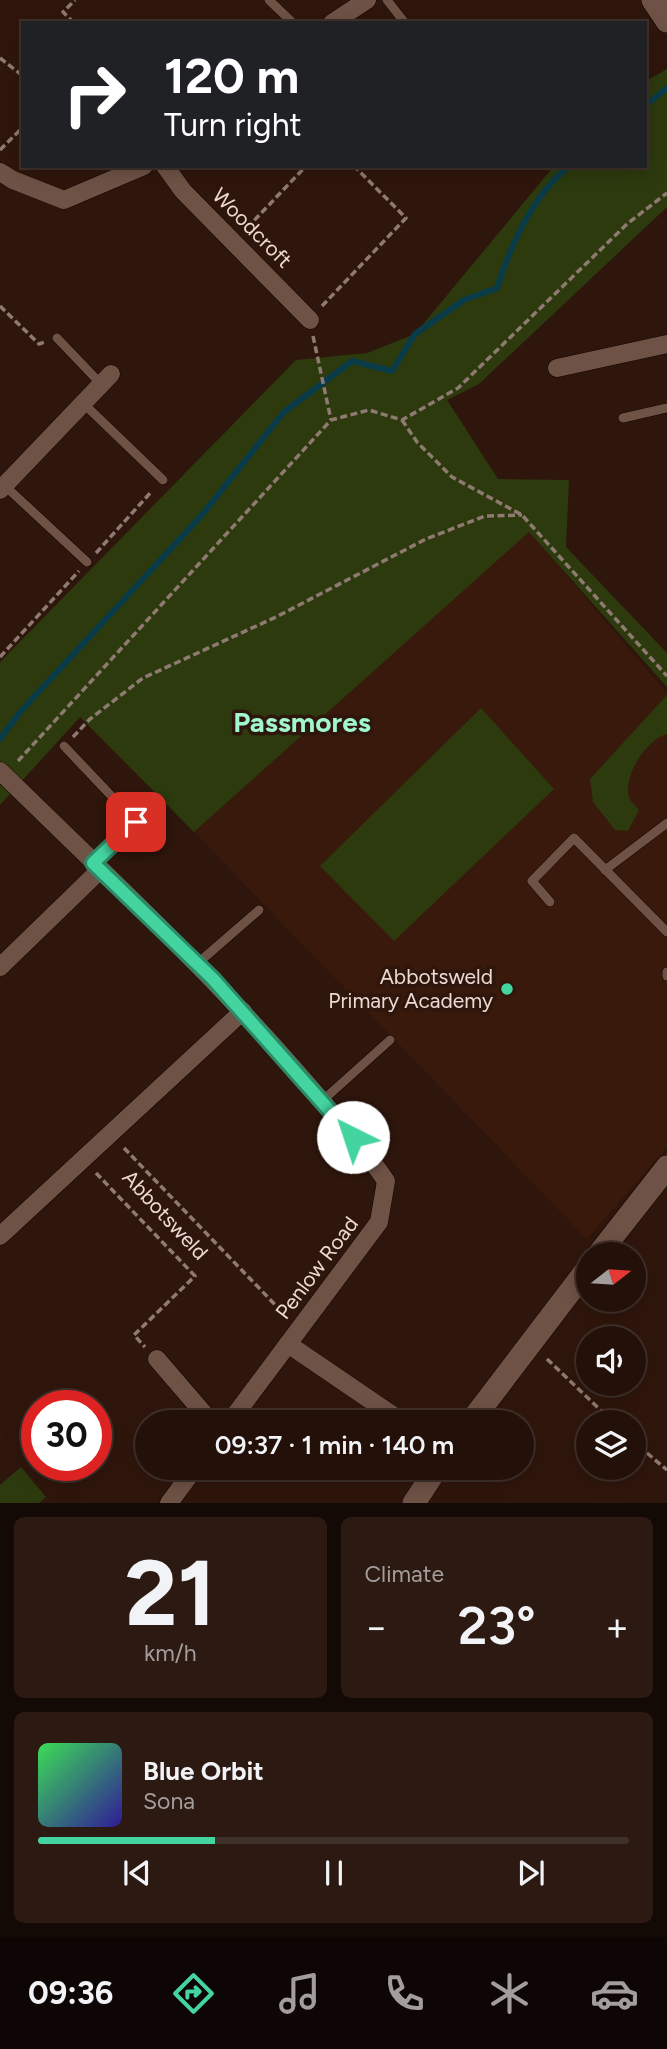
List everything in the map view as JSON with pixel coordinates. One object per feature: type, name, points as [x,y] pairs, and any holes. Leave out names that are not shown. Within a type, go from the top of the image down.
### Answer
[{"type":"street","points":[[335,21],[366,0]]},
{"type":"street","points":[[653,0],[667,21]]},
{"type":"street","points":[[0,172],[64,200],[139,168]]},
{"type":"street","name":"Woodcroft","points":[[166,168],[183,191],[310,320]]},
{"type":"street","points":[[557,368],[667,344]]},
{"type":"street","points":[[2,488],[106,379]]},
{"type":"street","name":"Penlow Road","points":[[2,774],[198,963],[368,1154],[386,1181],[379,1222],[294,1337],[387,1410]]},
{"type":"street","points":[[0,967],[96,867]]},
{"type":"street","points":[[0,1236],[243,1011]]},
{"type":"street","points":[[608,1242],[667,1167]]},
{"type":"street","points":[[480,1410],[576,1284]]},
{"type":"street","points":[[239,1410],[294,1337]]},
{"type":"street","points":[[157,1359],[201,1410]]},
{"type":"street","points":[[169,1503],[186,1480]]},
{"type":"street","points":[[414,1503],[429,1480]]},
{"type":"lane","points":[[269,0],[291,21]]},
{"type":"lane","points":[[387,0],[403,21]]},
{"type":"lane","points":[[57,338],[106,379]]},
{"type":"lane","points":[[83,403],[163,480]]},
{"type":"lane","points":[[623,418],[667,408]]},
{"type":"lane","points":[[2,488],[87,562]]},
{"type":"lane","points":[[64,746],[136,822],[96,867]]},
{"type":"lane","points":[[605,870],[667,823]]},
{"type":"lane","points":[[550,902],[532,881],[574,838],[667,933]]},
{"type":"lane","points":[[198,963],[259,910]]},
{"type":"lane","points":[[321,1101],[390,1040]]},
{"type":"path","points":[[72,21],[63,12],[75,0]]},
{"type":"path","points":[[0,58],[21,74]]},
{"type":"path","points":[[0,150],[21,129]]},
{"type":"path","points":[[234,242],[304,168]]},
{"type":"path","points":[[331,420],[310,320],[406,218],[356,168]]},
{"type":"path","points":[[402,420],[458,388],[627,223],[667,193]]},
{"type":"path","points":[[0,306],[39,344],[57,338]]},
{"type":"path","points":[[2,774],[331,420],[369,410],[402,420],[417,443],[452,477],[522,515],[667,676]]},
{"type":"path","points":[[64,746],[90,719],[143,678],[276,617],[426,539],[485,516],[522,515]]},
{"type":"path","name":"Abbotsweld","points":[[110,1134],[294,1337]]},
{"type":"path","name":"Abbotsweld","points":[[83,1159],[195,1276],[134,1335],[157,1359]]},
{"type":"path","points":[[530,1343],[600,1410]]},
{"type":"path","points":[[647,1453],[667,1470]]},
{"type":"shaded area","name":"Abbotsweld Primary Academy","points":[[529,531],[667,694],[667,1147],[587,1239],[194,832]]},
{"type":"green space","points":[[667,69],[667,207],[479,384],[447,400],[498,479],[569,480],[566,547],[667,653],[667,687],[529,532],[194,832],[80,717],[0,805],[0,662],[296,360],[367,353],[415,334],[552,168],[647,168],[647,80]]},
{"type":"green space","points":[[667,695],[667,734],[659,737],[645,750],[630,779],[629,797],[639,810],[628,831],[615,830],[593,802],[590,779]]},
{"type":"green space","points":[[481,708],[554,789],[394,941],[320,866]]},
{"type":"green space","points":[[21,1467],[21,1481],[33,1481],[46,1497],[39,1503],[0,1503],[0,1485]]},
{"type":"waterway","points":[[647,104],[667,88]]},
{"type":"waterway","points":[[0,739],[21,711],[201,516],[284,412],[352,361],[392,371],[415,334],[464,300],[497,288],[524,222],[544,192],[567,168]]},
{"type":"place","name":"Abbotsweld Primary Academy","points":[[507,989]]},
{"type":"district","name":"Passmores","points":[[302,722]]},
{"type":"route","points":[[136,822],[93,863],[193,957],[353,1137]]}]
